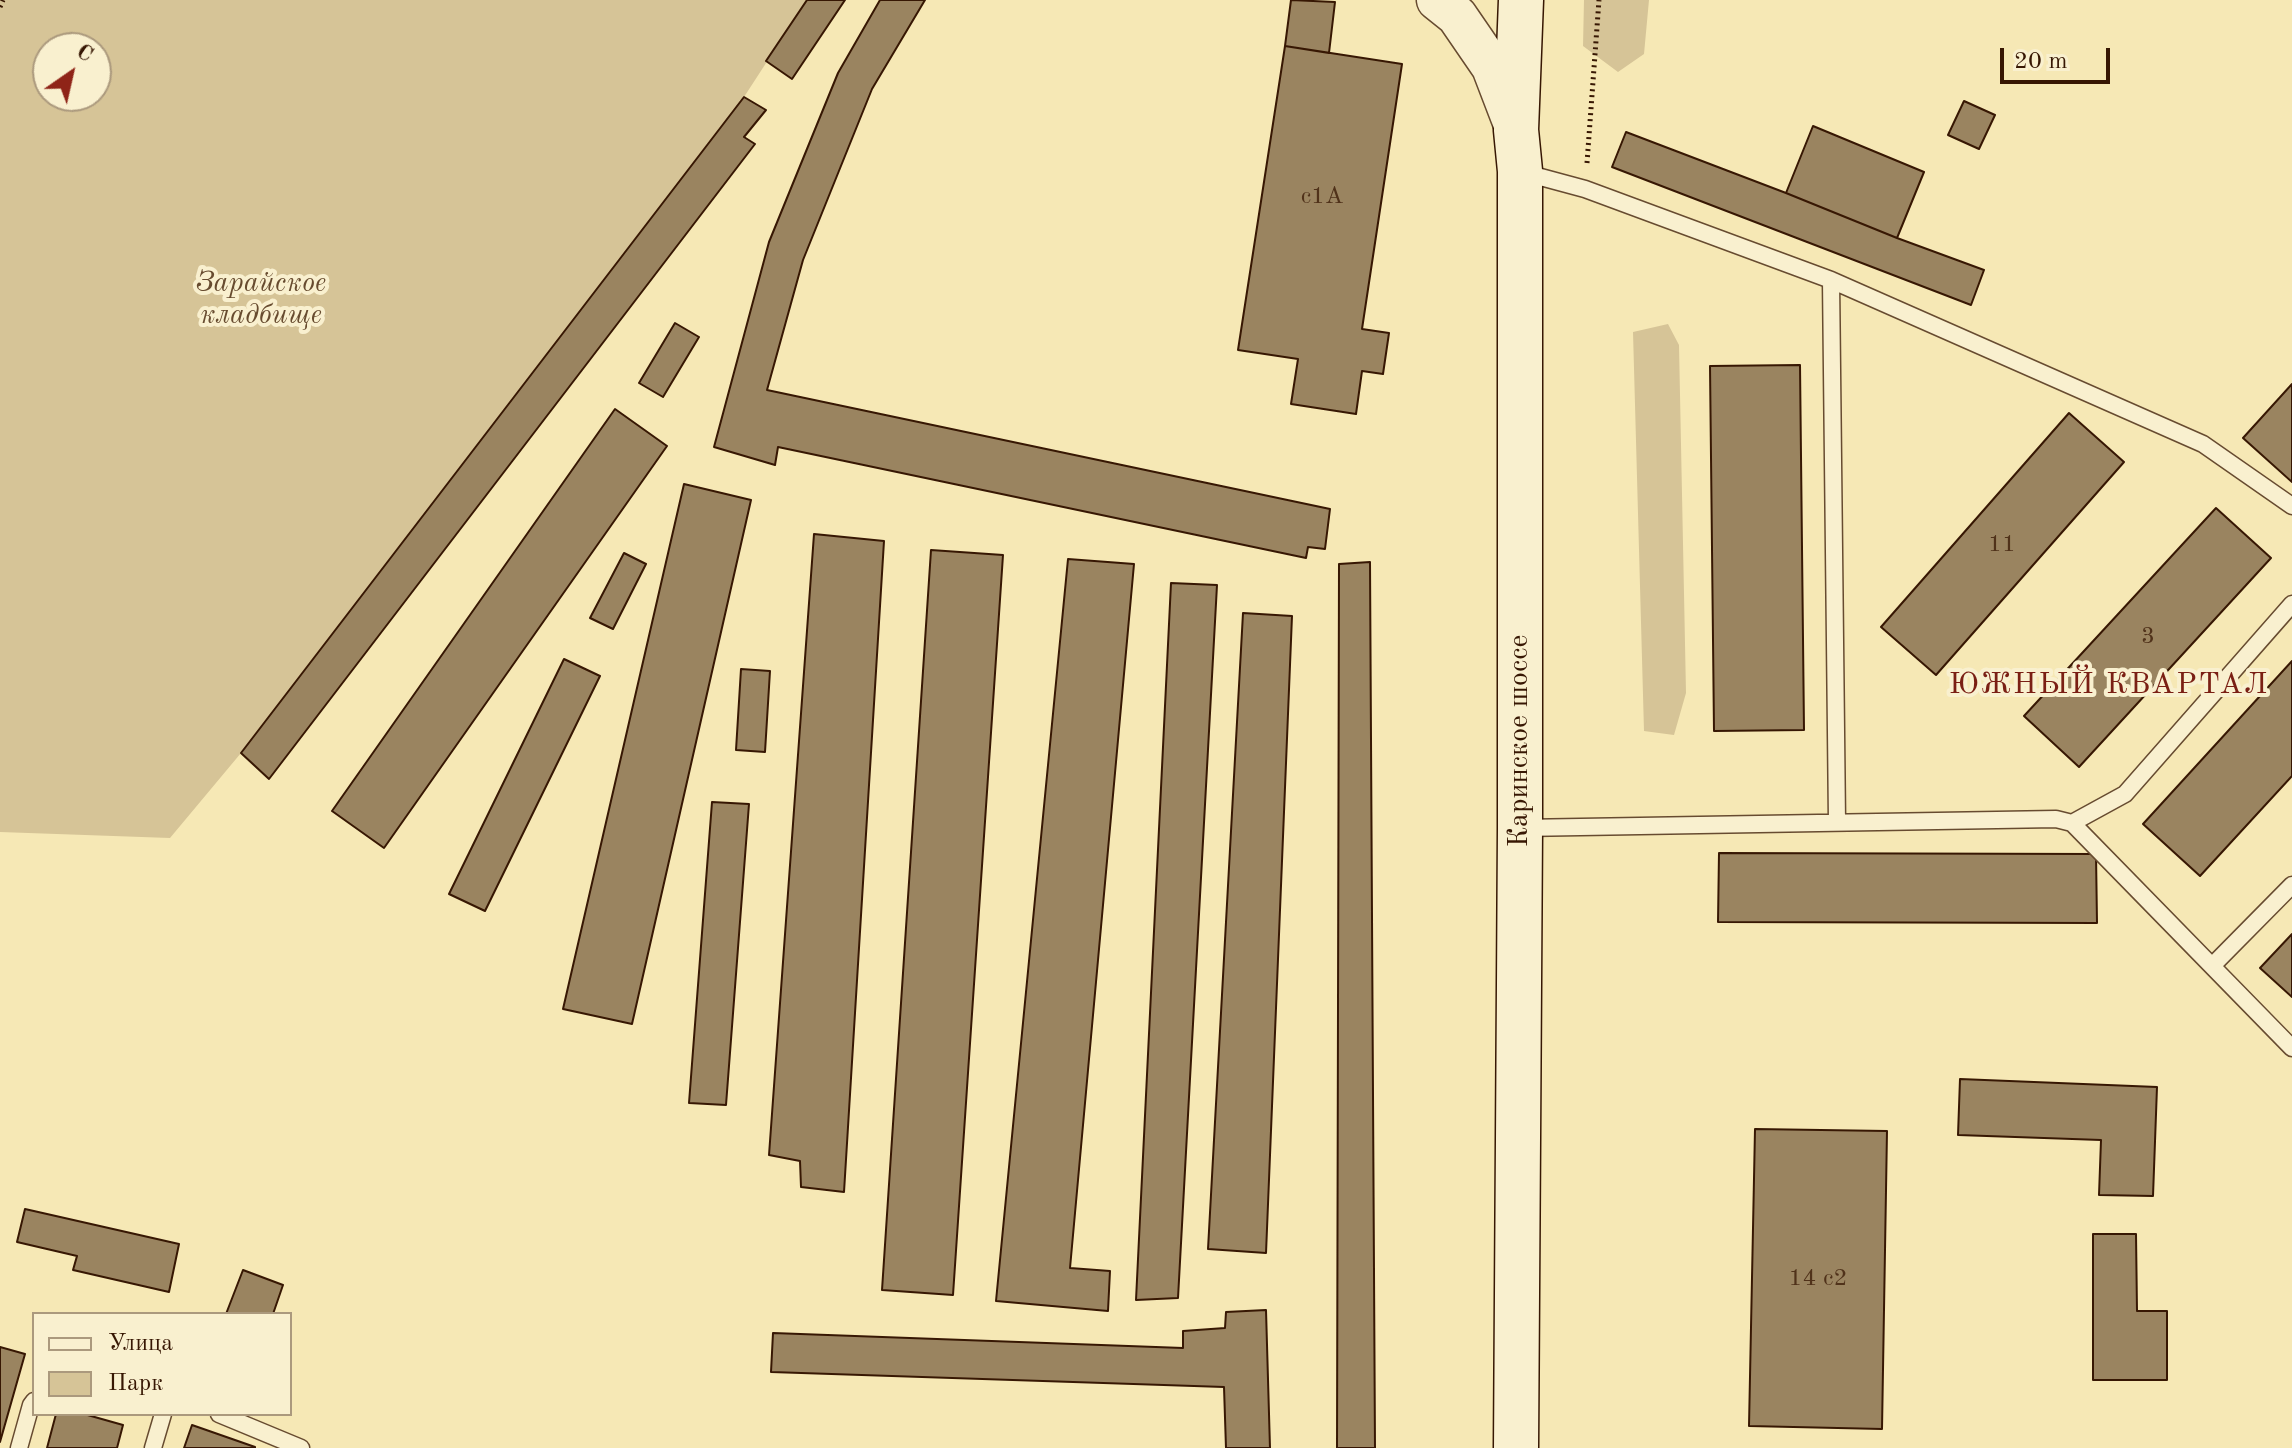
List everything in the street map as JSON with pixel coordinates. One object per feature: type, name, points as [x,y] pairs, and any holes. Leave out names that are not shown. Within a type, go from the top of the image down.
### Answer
[{"type":"main road","name":"Каринское шоссе","points":[[1516,1448],[1520,828],[1518,150],[1521,17]]},
{"type":"street","points":[[1437,0],[1457,16],[1492,67],[1518,150]]},
{"type":"lane","points":[[1518,150],[1585,189],[1831,280],[2203,444],[2292,506]]},
{"type":"lane","points":[[1831,280],[1837,822]]},
{"type":"lane","points":[[2072,823],[2125,794],[2292,604]]},
{"type":"lane","points":[[1520,828],[2056,819],[2072,823],[2292,1048]]},
{"type":"lane","points":[[2212,966],[2292,885]]},
{"type":"lane","points":[[19,1448],[32,1404]]},
{"type":"lane","points":[[153,1448],[162,1416]]},
{"type":"lane","points":[[223,1416],[272,1442],[301,1448]]},
{"type":"path","points":[[0,7],[3,0]]},
{"type":"path","points":[[1585,189],[1599,0]]},
{"type":"green space","name":"Зарайское кладбище","points":[[0,0],[807,0],[744,97],[241,753],[170,838],[0,832]]},
{"type":"green space","points":[[1584,0],[1649,0],[1644,54],[1618,72],[1583,46]]},
{"type":"green space","points":[[1668,324],[1679,345],[1686,693],[1674,735],[1644,731],[1633,332]]},
{"type":"building","points":[[807,0],[845,0],[792,79],[766,61]]},
{"type":"building","points":[[880,0],[925,0],[872,89],[803,260],[767,390],[1330,509],[1325,549],[1308,547],[1306,558],[778,447],[775,465],[714,447],[769,242],[838,73]]},
{"type":"building","points":[[1291,0],[1335,2],[1329,53],[1285,46]]},
{"type":"building","points":[[1285,46],[1402,64],[1362,329],[1389,333],[1383,374],[1362,371],[1356,414],[1291,404],[1298,359],[1238,350]]},
{"type":"building","points":[[744,97],[766,110],[744,137],[755,144],[269,779],[241,753]]},
{"type":"building","points":[[1964,101],[1995,115],[1979,149],[1948,135]]},
{"type":"building","points":[[1813,126],[1924,172],[1897,238],[1786,193]]},
{"type":"building","points":[[1626,132],[1984,270],[1971,305],[1612,167]]},
{"type":"building","points":[[675,323],[699,337],[663,397],[639,383]]},
{"type":"building","points":[[1800,365],[1804,730],[1714,731],[1710,366]]},
{"type":"building","points":[[2292,384],[2292,482],[2243,438]]},
{"type":"building","points":[[615,409],[667,446],[384,848],[332,811]]},
{"type":"building","points":[[2069,413],[2124,462],[1936,675],[1881,627]]},
{"type":"building","points":[[684,484],[751,500],[632,1024],[563,1009]]},
{"type":"building","points":[[2216,508],[2271,558],[2079,767],[2024,716]]},
{"type":"building","points":[[814,534],[884,541],[844,1192],[801,1187],[800,1161],[769,1155]]},
{"type":"building","points":[[931,550],[1003,555],[953,1295],[882,1290]]},
{"type":"building","points":[[624,553],[646,564],[613,629],[590,618]]},
{"type":"building","points":[[1068,559],[1134,564],[1070,1268],[1110,1271],[1108,1311],[996,1301]]},
{"type":"building","points":[[1370,562],[1375,1448],[1337,1448],[1339,564]]},
{"type":"building","points":[[1171,583],[1217,585],[1178,1298],[1136,1300]]},
{"type":"building","points":[[1243,613],[1292,616],[1266,1253],[1208,1249]]},
{"type":"building","points":[[564,659],[600,676],[485,911],[449,894]]},
{"type":"building","points":[[2292,661],[2292,776],[2200,876],[2143,824]]},
{"type":"building","points":[[741,669],[770,671],[765,752],[736,750]]},
{"type":"building","points":[[712,802],[749,804],[726,1105],[689,1103]]},
{"type":"building","points":[[1719,853],[2096,854],[2097,923],[1718,922]]},
{"type":"building","points":[[2292,934],[2292,997],[2260,968]]},
{"type":"building","points":[[1960,1079],[2157,1087],[2153,1196],[2099,1195],[2101,1140],[1958,1135]]},
{"type":"building","points":[[1755,1129],[1887,1131],[1882,1429],[1749,1426]]},
{"type":"building","points":[[25,1209],[179,1244],[169,1292],[73,1270],[77,1256],[17,1242]]},
{"type":"building","points":[[2093,1234],[2136,1234],[2137,1311],[2167,1311],[2167,1380],[2093,1380]]},
{"type":"building","points":[[243,1270],[283,1285],[274,1312],[227,1312]]},
{"type":"building","points":[[1266,1310],[1270,1448],[1226,1448],[1224,1387],[771,1372],[773,1333],[1183,1348],[1183,1331],[1225,1328],[1226,1312]]},
{"type":"building","points":[[0,1347],[25,1354],[0,1442]]},
{"type":"building","points":[[55,1416],[91,1416],[123,1425],[117,1448],[47,1448]]},
{"type":"building","points":[[192,1425],[255,1447],[255,1448],[184,1448]]},
{"type":"district","name":"ЮЖНЫЙ КВАРТАЛ","points":[[2109,685]]}]
